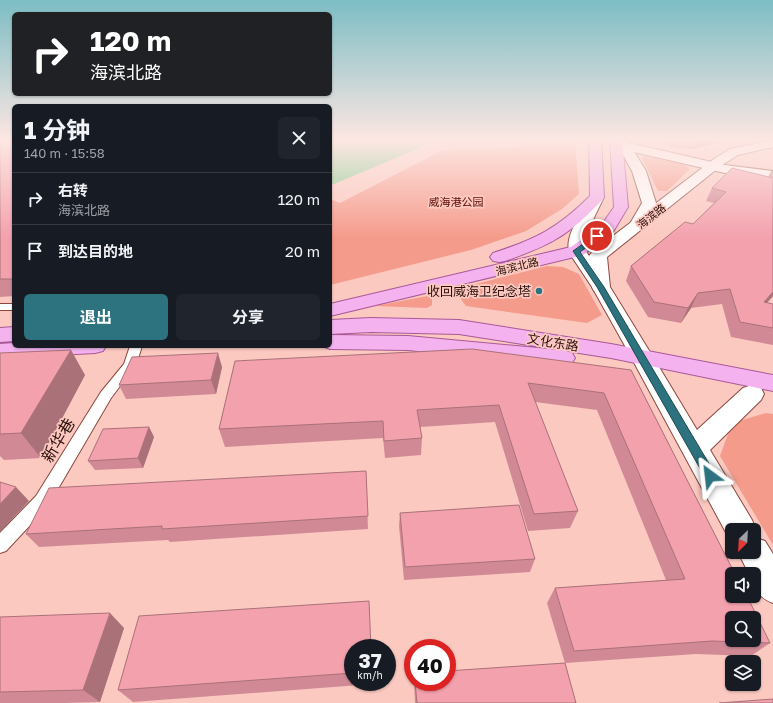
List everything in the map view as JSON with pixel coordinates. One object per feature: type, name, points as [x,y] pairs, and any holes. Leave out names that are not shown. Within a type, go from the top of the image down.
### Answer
[{"type":"main road","points":[[596,173],[597,197]]},
{"type":"main road","name":"海滨北路","points":[[332,310],[577,251],[607,229],[621,208],[620,173]]},
{"type":"main road","name":"海滨北路","points":[[332,297],[495,258],[525,249],[571,224],[597,197]]},
{"type":"main road","name":"文化东路","points":[[332,327],[371,325],[459,327],[646,365],[766,392]]},
{"type":"main road","points":[[0,335],[12,334]]},
{"type":"main road","points":[[332,342],[408,343],[646,365]]},
{"type":"main road","points":[[0,351],[57,348]]},
{"type":"street","points":[[636,227],[648,203],[640,173]]},
{"type":"street","name":"海滨路","points":[[601,287],[598,256],[703,173]]},
{"type":"street","points":[[758,173],[773,175]]},
{"type":"street","points":[[597,197],[587,218],[578,232],[575,241],[577,251],[601,287],[737,523]]},
{"type":"street","points":[[694,449],[766,392]]},
{"type":"street","points":[[758,559],[773,586]]},
{"type":"lane","points":[[0,307],[12,307]]},
{"type":"lane","name":"新华巷","points":[[0,545],[42,501],[106,395],[130,365],[135,348]]},
{"type":"green space","name":"威海港公园","points":[[399,173],[577,173],[579,194],[562,209],[526,231],[471,250],[332,285],[332,200],[340,203]]},
{"type":"green space","points":[[649,173],[686,173],[667,191],[658,191]]},
{"type":"green space","points":[[547,266],[563,267],[579,274],[602,315],[587,323],[466,306],[460,298],[464,287]]},
{"type":"green space","points":[[427,296],[432,299],[432,305],[427,308],[375,306]]},
{"type":"green space","points":[[766,413],[773,414],[773,545],[720,456],[732,423]]},
{"type":"shaded area","points":[[332,173],[361,173],[332,184]]},
{"type":"building","points":[[0,173],[12,173],[12,279],[0,279]]},
{"type":"building","points":[[727,173],[752,173],[773,178],[773,292],[764,302],[773,304],[773,328],[740,322],[730,289],[698,293],[688,308],[654,302],[631,266],[685,222],[693,224],[726,192],[712,188]]},
{"type":"building","points":[[472,349],[631,370],[725,554],[725,559],[727,559],[731,567],[725,567],[725,603],[750,603],[754,611],[725,611],[725,641],[712,641],[574,651],[555,588],[685,579],[604,393],[528,383],[578,511],[534,514],[499,405],[417,410],[422,438],[384,441],[383,421],[219,429],[235,361]]},
{"type":"building","points":[[71,350],[21,433],[0,434],[0,353]]},
{"type":"building","points":[[218,353],[211,380],[119,385],[132,357]]},
{"type":"building","points":[[149,427],[138,458],[88,461],[103,429]]},
{"type":"building","points":[[366,471],[368,516],[162,529],[162,526],[26,534],[49,488]]},
{"type":"building","points":[[0,482],[16,487],[0,504]]},
{"type":"building","points":[[519,505],[535,559],[405,567],[400,513]]},
{"type":"building","points":[[369,601],[371,639],[344,639],[344,674],[118,690],[139,616]]},
{"type":"building","points":[[110,613],[83,690],[0,692],[0,617]]},
{"type":"building","points":[[761,625],[770,643],[761,643]]},
{"type":"building","points":[[565,663],[576,703],[417,703],[416,691],[456,691],[456,670]]},
{"type":"building","points":[[773,699],[773,703],[719,703]]},
{"type":"place","name":"收回威海卫纪念塔","points":[[539,291]]},
{"type":"route","points":[[597,236],[577,251],[601,287],[710,476]]}]
